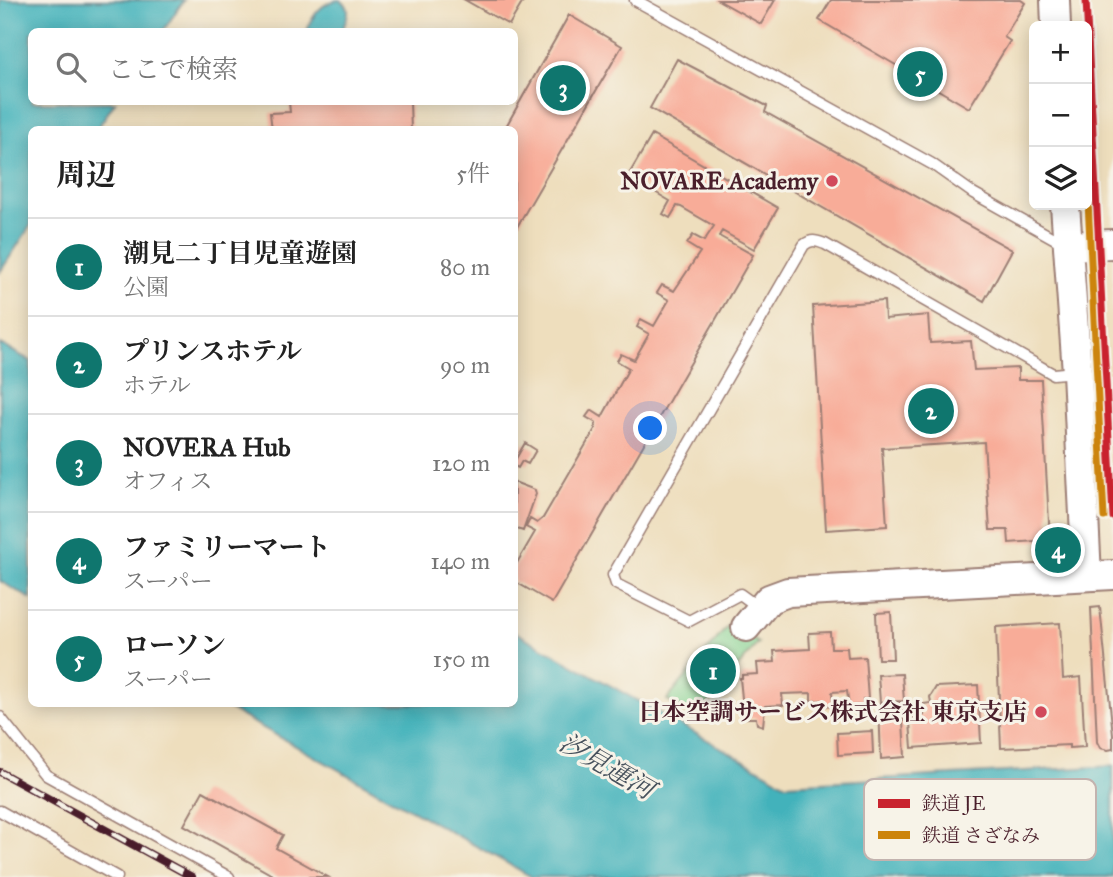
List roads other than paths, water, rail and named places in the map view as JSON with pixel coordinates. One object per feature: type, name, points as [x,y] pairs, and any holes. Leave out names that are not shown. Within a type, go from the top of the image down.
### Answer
[{"type":"street","points":[[1055,0],[1056,21]]},
{"type":"street","points":[[753,618],[775,596],[788,592],[1100,575],[1077,372],[1065,210]]},
{"type":"street","points":[[1068,246],[1113,244]]},
{"type":"lane","points":[[635,0],[932,164],[973,193],[1068,246]]},
{"type":"lane","points":[[753,618],[740,594],[689,621],[617,584],[613,575],[804,245],[816,240],[825,244],[1053,374],[1077,372]]},
{"type":"lane","points":[[0,717],[46,775],[229,877]]},
{"type":"lane","points":[[0,811],[117,877]]},
{"type":"water","points":[[0,0],[184,0],[165,28],[28,28],[28,105],[113,105],[99,126],[28,126],[28,230],[0,272]]},
{"type":"water","points":[[339,0],[347,7],[344,28],[308,28],[318,11]]},
{"type":"water","points":[[0,344],[28,359],[28,597],[0,581]]},
{"type":"water","name":"汐見運河","points":[[518,634],[786,784],[864,780],[864,860],[1096,860],[1096,779],[877,779],[1113,766],[1113,877],[532,877],[225,707],[518,707]]},
{"type":"railway","points":[[0,772],[192,877]]},
{"type":"rail line","name":"JE","points":[[1086,0],[1113,517]]},
{"type":"rail line","name":"さざなみ","points":[[1088,210],[1104,517]]},
{"type":"place","name":"ローソン","points":[[920,74]]},
{"type":"place","name":"NOVERA Hub","points":[[563,88]]},
{"type":"place","name":"NOVARE Academy","points":[[832,181]]},
{"type":"place","name":"プリンスホテル","points":[[931,411]]},
{"type":"place","name":"ファミリーマート","points":[[1058,550]]},
{"type":"place","name":"潮見二丁目児童遊園","points":[[713,671]]},
{"type":"place","name":"日本空調サービス株式会社 東京支店","points":[[1041,712]]}]
